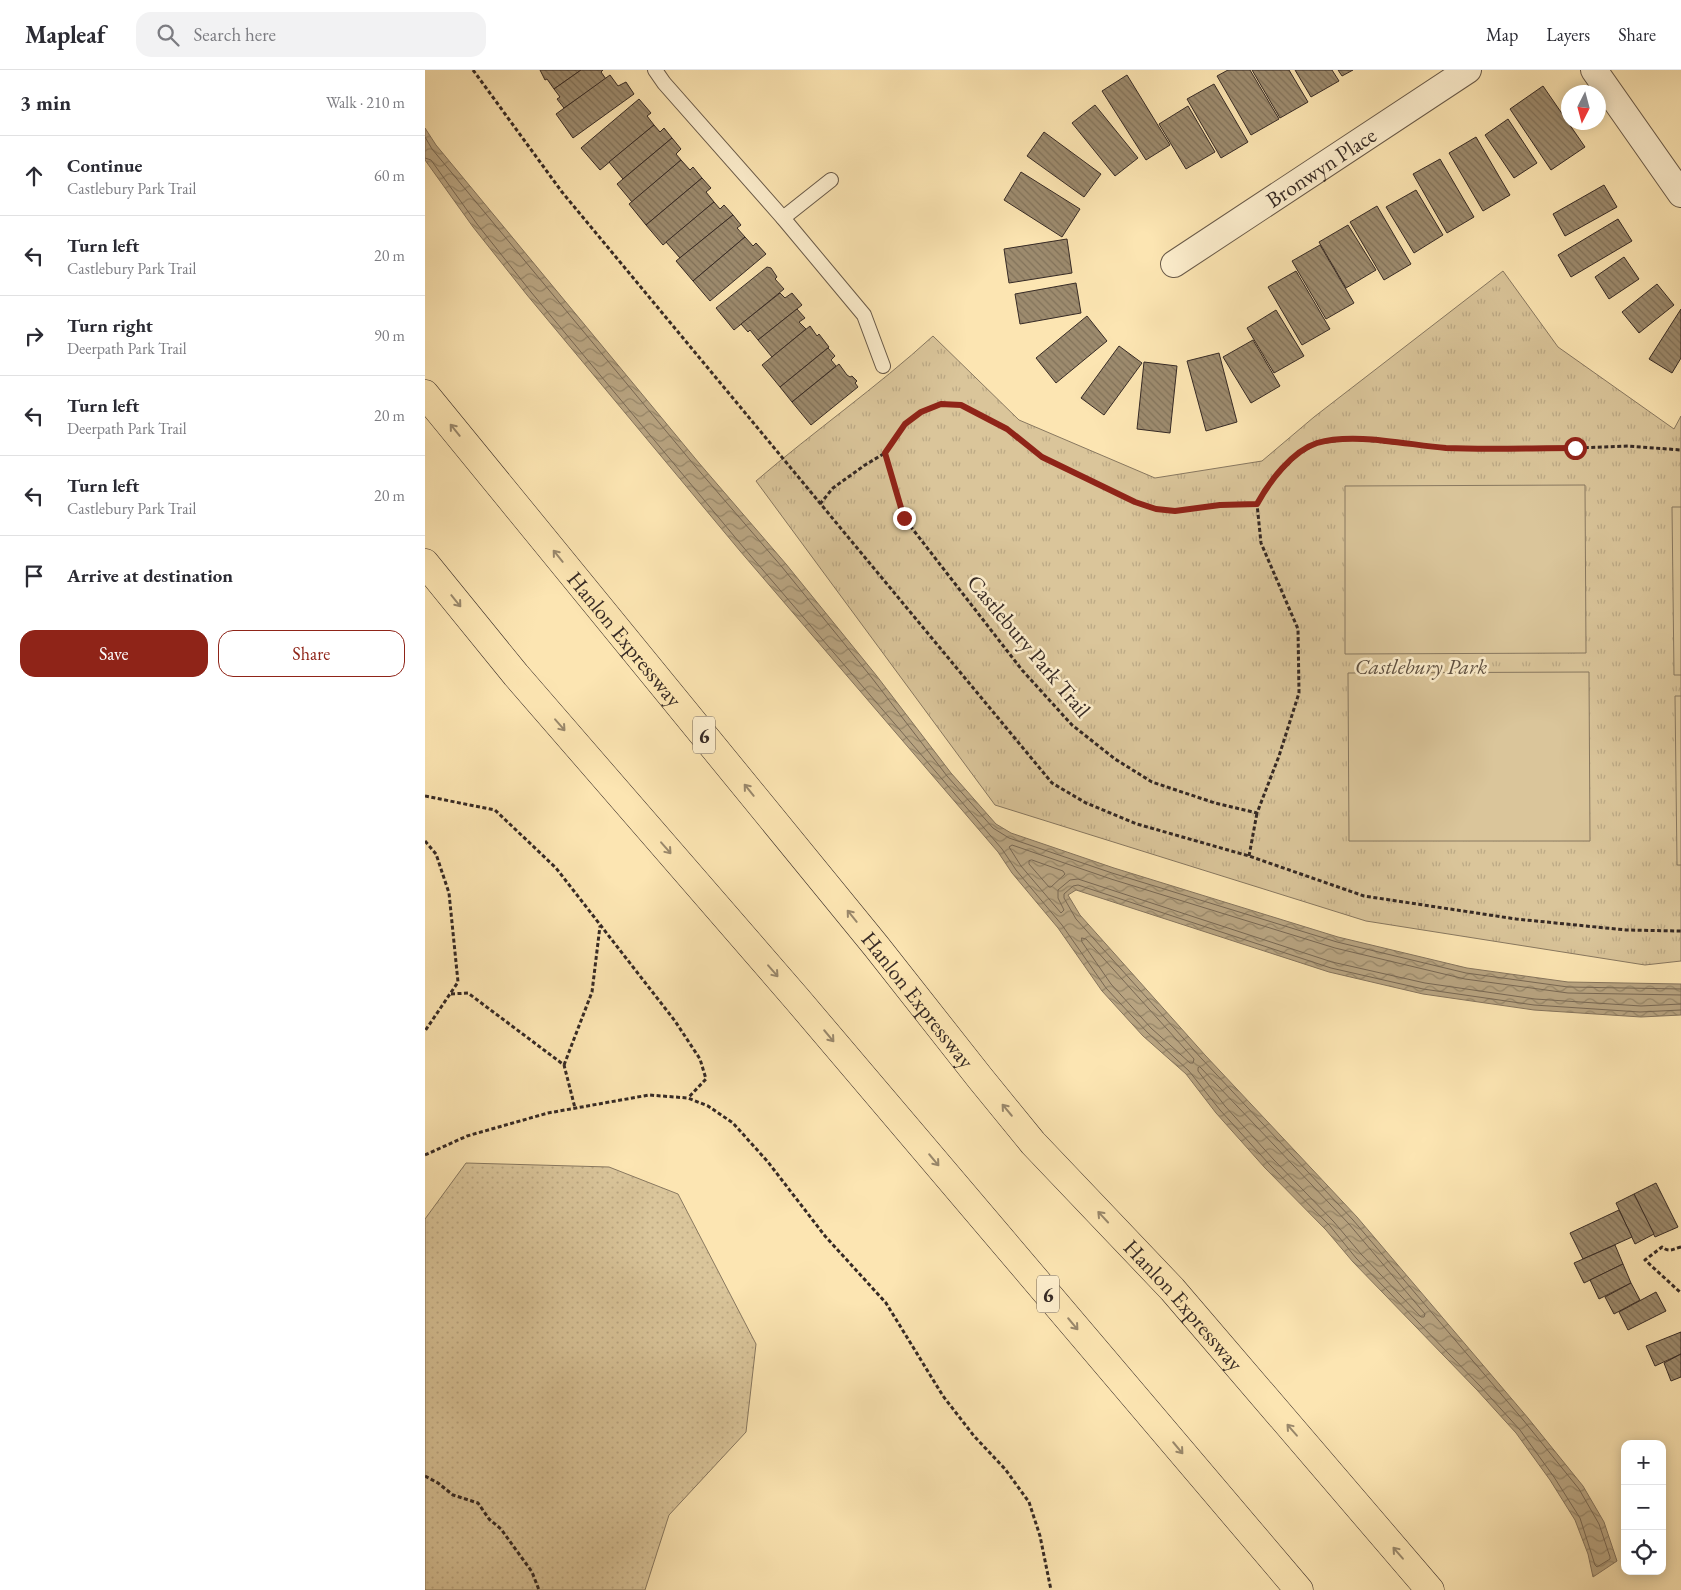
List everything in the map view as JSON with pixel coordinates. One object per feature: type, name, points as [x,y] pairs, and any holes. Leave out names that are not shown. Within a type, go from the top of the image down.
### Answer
[{"type":"highway","name":"Hanlon Expressway","points":[[425,394],[877,946],[1027,1136],[1172,1290],[1430,1590]]},
{"type":"highway","name":"6","points":[[425,563],[515,675],[797,999],[1299,1590]]},
{"type":"street","name":"Bronwyn Place","points":[[1173,264],[1468,70]]},
{"type":"street","points":[[1594,70],[1681,194]]},
{"type":"lane","points":[[655,70],[664,83],[783,218],[864,315],[883,366]]},
{"type":"lane","points":[[783,218],[831,180]]},
{"type":"path","points":[[473,70],[562,192],[1052,783],[1086,803],[1137,824],[1249,856],[1364,896],[1515,919],[1626,930],[1681,931]]},
{"type":"path","points":[[820,504],[833,488],[885,453],[905,424],[921,412],[941,404],[961,405],[1007,429],[1042,457],[1135,502],[1156,509],[1175,511],[1220,505],[1257,504]]},
{"type":"path","points":[[1249,856],[1257,813],[1279,756],[1299,693],[1298,629],[1261,543],[1257,504],[1269,483],[1297,455],[1317,443],[1353,438],[1448,448],[1628,446],[1681,450]]},
{"type":"path","name":"Castlebury Park Trail","points":[[885,453],[904,518],[1022,670],[1072,725],[1115,759],[1152,782],[1215,803],[1257,813]]},
{"type":"path","points":[[425,796],[495,810],[556,868],[675,1021],[701,1059],[706,1079],[688,1098]]},
{"type":"path","points":[[425,841],[436,854],[450,901],[458,982],[425,1031]]},
{"type":"path","points":[[575,1108],[564,1065],[592,992],[600,925]]},
{"type":"path","points":[[451,994],[468,993],[564,1065]]},
{"type":"path","points":[[425,1149],[425,1155],[467,1136],[548,1113],[649,1095],[688,1098],[708,1106],[733,1123],[768,1162],[825,1236],[885,1302],[943,1396],[974,1436],[1005,1469],[1029,1502],[1040,1536],[1051,1590]]},
{"type":"path","points":[[1681,1247],[1672,1251],[1662,1247],[1645,1260],[1665,1276],[1681,1293]]},
{"type":"path","points":[[425,1476],[438,1483],[453,1495],[479,1503],[489,1519],[501,1529],[532,1572],[539,1590]]},
{"type":"green space","name":"Castlebury Park","points":[[1503,271],[1558,347],[1674,429],[1681,416],[1681,961],[1645,965],[1366,921],[995,805],[756,481],[889,374],[933,336],[1019,420],[1155,478],[1262,461],[1314,417]]},
{"type":"green space","points":[[1585,485],[1586,653],[1345,654],[1345,486]]},
{"type":"green space","points":[[1672,507],[1681,507],[1681,675],[1674,675]]},
{"type":"green space","points":[[1589,672],[1590,841],[1349,841],[1348,673]]},
{"type":"green space","points":[[1675,696],[1681,696],[1681,865],[1677,865]]},
{"type":"green space","points":[[466,1163],[609,1167],[678,1194],[756,1344],[746,1432],[669,1515],[645,1590],[425,1590],[425,1219]]},
{"type":"water","points":[[425,128],[436,145],[699,463],[786,564],[876,675],[951,773],[996,824],[1011,833],[1114,868],[1338,937],[1467,968],[1568,982],[1681,984],[1681,1015],[1641,1017],[1534,1010],[1423,994],[1329,972],[1076,890],[1068,895],[1080,915],[1205,1055],[1357,1217],[1528,1418],[1583,1486],[1604,1522],[1617,1561],[1593,1577],[1588,1554],[1575,1520],[1550,1480],[1516,1433],[1353,1262],[1326,1230],[1265,1168],[1216,1113],[1186,1074],[1143,1036],[1102,991],[1058,928],[1012,873],[998,852],[740,551],[527,295],[473,227],[425,160]]},
{"type":"building","points":[[540,70],[581,70],[554,89],[547,79],[545,80]]},
{"type":"building","points":[[581,70],[603,70],[601,72],[606,79],[564,108],[557,99],[560,97],[554,89]]},
{"type":"building","points":[[1228,70],[1250,70],[1279,119],[1251,135],[1217,76]]},
{"type":"building","points":[[1252,70],[1289,70],[1308,102],[1280,118]]},
{"type":"building","points":[[1295,70],[1332,70],[1339,81],[1311,97]]},
{"type":"building","points":[[1338,70],[1353,70],[1342,76]]},
{"type":"building","points":[[610,75],[618,86],[626,82],[634,94],[573,138],[556,114]]},
{"type":"building","points":[[1127,75],[1170,145],[1146,160],[1102,91]]},
{"type":"building","points":[[1214,84],[1248,142],[1221,158],[1187,99]]},
{"type":"building","points":[[1543,86],[1561,112],[1561,130],[1573,130],[1585,147],[1551,170],[1510,109]]},
{"type":"building","points":[[639,99],[651,113],[647,116],[654,125],[600,170],[581,148]]},
{"type":"building","points":[[1095,105],[1138,158],[1115,176],[1072,123]]},
{"type":"building","points":[[1188,106],[1215,152],[1186,169],[1159,124]]},
{"type":"building","points":[[1508,119],[1537,163],[1514,178],[1485,135]]},
{"type":"building","points":[[654,125],[660,132],[664,128],[672,138],[623,179],[609,162]]},
{"type":"building","points":[[1044,132],[1101,174],[1084,197],[1027,156]]},
{"type":"building","points":[[1476,137],[1510,195],[1483,211],[1449,153]]},
{"type":"building","points":[[672,138],[681,149],[676,154],[681,160],[632,202],[617,184]]},
{"type":"building","points":[[1440,159],[1474,217],[1447,233],[1413,174]]},
{"type":"building","points":[[681,160],[690,170],[693,167],[702,178],[646,225],[629,204]]},
{"type":"building","points":[[1021,172],[1080,209],[1062,237],[1004,200]]},
{"type":"building","points":[[702,178],[711,188],[706,192],[714,202],[663,245],[646,225]]},
{"type":"building","points":[[1604,185],[1617,207],[1565,236],[1553,214]]},
{"type":"building","points":[[1416,190],[1443,235],[1414,253],[1386,207]]},
{"type":"building","points":[[714,202],[720,209],[724,205],[733,215],[680,258],[666,242]]},
{"type":"building","points":[[1377,206],[1411,264],[1384,280],[1350,222]]},
{"type":"building","points":[[733,215],[741,225],[737,228],[745,237],[693,281],[676,261]]},
{"type":"building","points":[[1618,219],[1632,241],[1571,277],[1558,255]]},
{"type":"building","points":[[1348,225],[1376,270],[1346,288],[1319,242]]},
{"type":"building","points":[[745,237],[753,246],[756,243],[766,254],[710,301],[693,281]]},
{"type":"building","points":[[1067,239],[1072,273],[1009,283],[1004,249]]},
{"type":"building","points":[[1320,245],[1354,303],[1326,319],[1292,261]]},
{"type":"building","points":[[1624,257],[1639,279],[1609,299],[1595,277]]},
{"type":"building","points":[[767,267],[771,268],[777,277],[775,279],[784,289],[734,330],[716,308]]},
{"type":"building","points":[[1296,271],[1330,329],[1302,345],[1268,287]]},
{"type":"building","points":[[1076,283],[1081,313],[1020,324],[1015,294]]},
{"type":"building","points":[[1657,284],[1674,305],[1639,333],[1622,312]]},
{"type":"building","points":[[780,293],[785,298],[792,293],[802,305],[758,340],[750,330],[748,332],[741,324]]},
{"type":"building","points":[[797,309],[805,318],[799,322],[806,329],[772,357],[758,340]]},
{"type":"building","points":[[1681,309],[1681,358],[1672,373],[1649,359]]},
{"type":"building","points":[[1276,310],[1304,356],[1274,373],[1247,328]]},
{"type":"building","points":[[1087,316],[1107,341],[1056,383],[1036,358]]},
{"type":"building","points":[[810,326],[817,336],[819,334],[829,347],[780,387],[762,365]]},
{"type":"building","points":[[1253,340],[1280,386],[1251,403],[1223,357]]},
{"type":"building","points":[[1119,346],[1142,363],[1104,415],[1081,398]]},
{"type":"building","points":[[828,348],[835,356],[831,360],[836,366],[792,402],[780,387]]},
{"type":"building","points":[[1219,353],[1237,422],[1206,431],[1187,361]]},
{"type":"building","points":[[1144,362],[1177,366],[1170,433],[1137,429]]},
{"type":"building","points":[[839,364],[847,375],[852,376],[857,381],[855,383],[858,387],[811,425],[792,402]]},
{"type":"building","points":[[1656,1183],[1678,1227],[1655,1237],[1634,1194]]},
{"type":"building","points":[[1634,1194],[1654,1234],[1635,1244],[1616,1203]]},
{"type":"building","points":[[1619,1210],[1632,1237],[1583,1259],[1570,1233]]},
{"type":"building","points":[[1615,1245],[1623,1264],[1584,1283],[1574,1263]]},
{"type":"building","points":[[1623,1264],[1631,1283],[1599,1299],[1590,1280]]},
{"type":"building","points":[[1631,1283],[1640,1300],[1614,1314],[1605,1297]]},
{"type":"building","points":[[1656,1292],[1666,1311],[1628,1330],[1619,1312]]},
{"type":"building","points":[[1681,1332],[1681,1354],[1655,1366],[1646,1346]]},
{"type":"building","points":[[1681,1354],[1681,1377],[1671,1381],[1664,1363]]},
{"type":"route","points":[[904,518],[895,481],[885,453],[905,424],[921,412],[941,404],[961,405],[980,414],[1007,429],[1042,457],[1089,481],[1135,502],[1156,509],[1175,511],[1220,505],[1257,504],[1269,483],[1297,455],[1317,443],[1353,438],[1448,448],[1575,448]]}]
